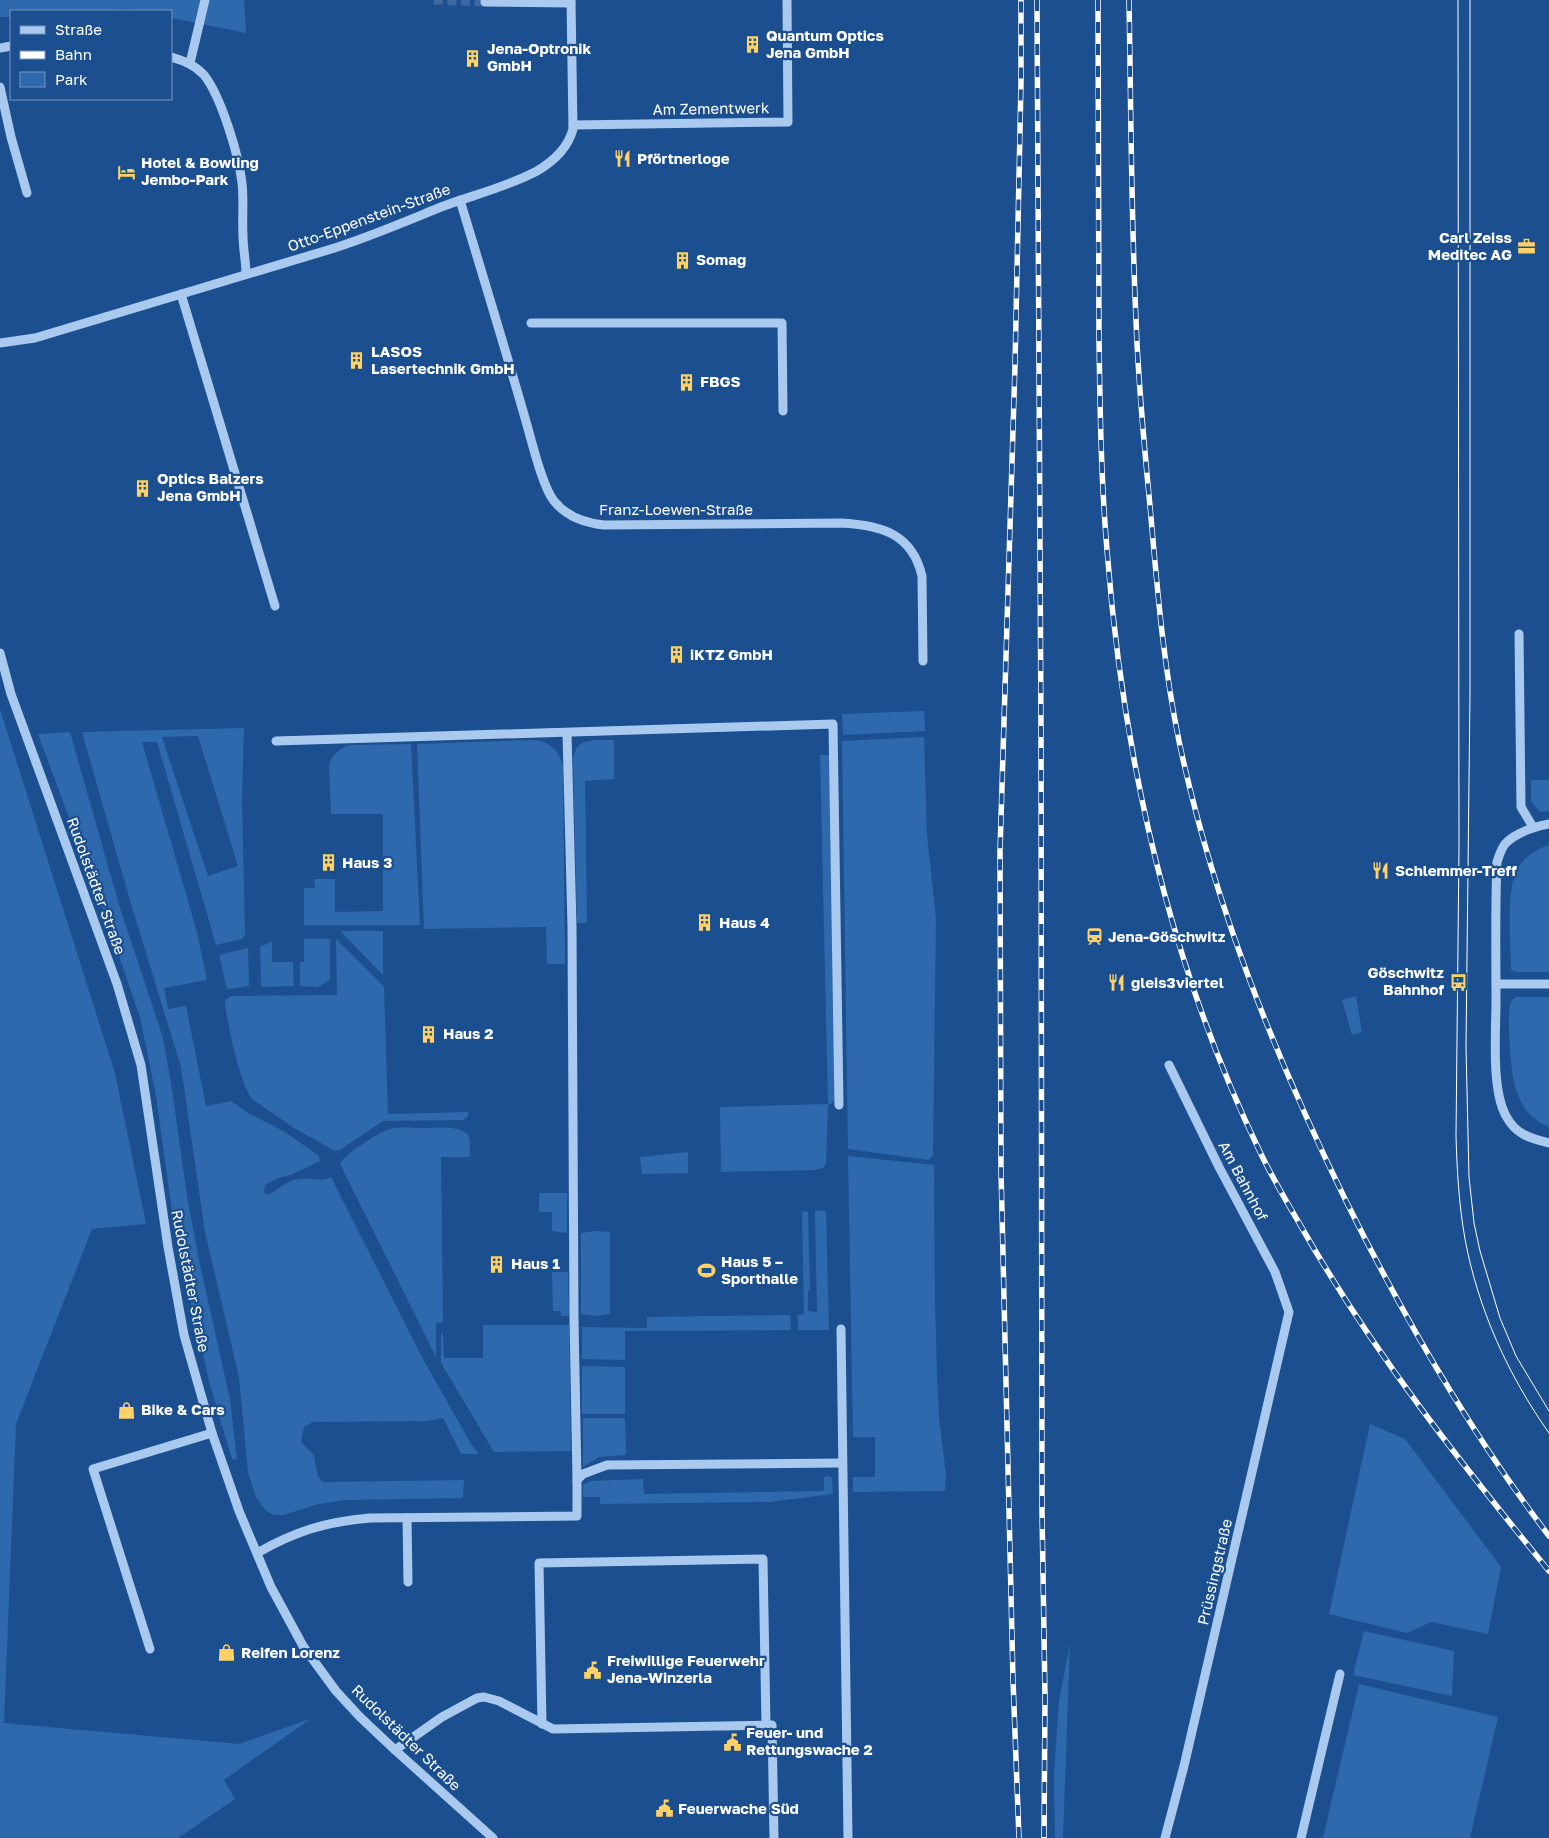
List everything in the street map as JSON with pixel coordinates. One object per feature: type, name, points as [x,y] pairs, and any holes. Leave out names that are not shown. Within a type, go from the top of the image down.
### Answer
[{"type":"street","points":[[190,63],[206,0]]},
{"type":"street","name":"Am Zementwerk","points":[[573,125],[788,122],[787,0]]},
{"type":"street","points":[[485,2],[571,2]]},
{"type":"street","name":"Otto-Eppenstein-Straße","points":[[0,343],[35,338],[330,250],[537,171],[554,160],[571,136],[573,125],[571,2]]},
{"type":"street","points":[[172,57],[190,63],[203,74],[212,88],[236,157],[242,181],[244,221],[242,236],[246,256],[246,274]]},
{"type":"street","points":[[0,87],[11,138],[27,193]]},
{"type":"street","name":"Franz-Loewen-Straße","points":[[460,200],[532,442],[549,493],[554,501],[581,520],[604,525],[841,523],[874,526],[888,531],[907,547],[920,566],[922,576],[923,661]]},
{"type":"street","points":[[181,294],[275,606]]},
{"type":"street","points":[[531,323],[782,323],[783,411]]},
{"type":"street","points":[[1519,634],[1521,807],[1533,827]]},
{"type":"street","name":"Rudolstädter Straße","points":[[0,654],[11,694],[117,984],[141,1066],[168,1247],[182,1325],[212,1433],[239,1511],[271,1587],[303,1646],[336,1691],[395,1750],[492,1838]]},
{"type":"street","points":[[276,742],[833,724],[839,1105]]},
{"type":"street","points":[[257,1552],[284,1538],[319,1526],[345,1520],[577,1516],[572,927],[567,734]]},
{"type":"street","points":[[1549,824],[1533,827],[1513,837],[1505,844],[1497,862],[1496,984],[1496,1086],[1500,1104],[1506,1118],[1524,1137],[1549,1143]]},
{"type":"street","points":[[1496,984],[1549,984]]},
{"type":"street","name":"Am Bahnhof","points":[[1168,1065],[1219,1167],[1275,1272],[1289,1312]]},
{"type":"street","name":"Prüssingstraße","points":[[1165,1838],[1289,1312]]},
{"type":"street","points":[[841,1330],[848,1838]]},
{"type":"street","points":[[150,1649],[93,1469],[212,1433]]},
{"type":"street","points":[[577,1480],[583,1474],[595,1468],[617,1464],[842,1463]]},
{"type":"street","points":[[407,1518],[408,1582]]},
{"type":"street","points":[[542,1724],[539,1562],[763,1559],[766,1725]]},
{"type":"street","points":[[1301,1838],[1340,1674]]},
{"type":"street","points":[[395,1750],[442,1717],[477,1698],[484,1697],[499,1701],[553,1730],[772,1725],[774,1838]]},
{"type":"green space","points":[[0,0],[244,0],[246,33],[172,18],[172,10],[10,10],[10,17],[0,17]]},
{"type":"green space","points":[[0,709],[115,1073],[146,1224],[92,1229],[16,1424],[4,1723],[239,1744],[310,1719],[224,1780],[235,1799],[178,1838],[0,1838]]},
{"type":"green space","points":[[924,711],[925,731],[843,735],[842,714]]},
{"type":"green space","points":[[244,728],[242,798],[245,935],[242,939],[216,945],[157,742],[142,742],[197,932],[207,980],[164,988],[168,1009],[186,1006],[206,1106],[231,1101],[248,1113],[285,1132],[319,1156],[320,1161],[265,1185],[264,1192],[267,1195],[295,1180],[316,1180],[331,1177],[423,1359],[471,1444],[479,1454],[461,1454],[443,1418],[427,1421],[313,1422],[304,1427],[301,1442],[314,1455],[318,1477],[323,1482],[464,1480],[463,1498],[346,1500],[318,1504],[284,1515],[274,1515],[266,1511],[256,1497],[248,1472],[239,1377],[205,1232],[181,1067],[128,894],[82,732]],"holes":[[[198,736],[238,866],[208,876],[162,737]]]},
{"type":"green space","points":[[70,732],[120,908],[163,1038],[187,1196],[200,1265],[230,1399],[237,1460],[232,1459],[210,1385],[175,1233],[156,1096],[140,1017],[101,904],[38,734]]},
{"type":"green space","points":[[924,737],[927,834],[936,919],[933,1155],[929,1160],[848,1149],[842,741]]},
{"type":"green space","points":[[533,740],[544,742],[552,747],[559,755],[563,766],[565,964],[547,964],[546,927],[424,929],[417,744]]},
{"type":"green space","points":[[596,740],[614,740],[614,779],[585,781],[587,923],[577,923],[573,758],[580,744]]},
{"type":"green space","points":[[411,744],[420,925],[304,925],[304,888],[315,888],[314,879],[335,879],[335,912],[383,911],[383,814],[331,814],[329,764],[337,752],[350,745]]},
{"type":"green space","points":[[820,755],[830,755],[835,1099],[828,1105],[826,1164],[823,1168],[815,1170],[721,1172],[720,1107],[828,1104]]},
{"type":"green space","points":[[1531,780],[1549,780],[1549,811],[1540,812],[1531,801]]},
{"type":"green space","points":[[1549,845],[1549,972],[1517,972],[1511,970],[1510,904],[1514,878],[1518,868],[1527,857]]},
{"type":"green space","points":[[340,931],[383,931],[383,975]]},
{"type":"green space","points":[[304,939],[330,939],[330,980],[318,987],[300,986],[300,962],[304,962]]},
{"type":"green space","points":[[336,939],[384,987],[388,1114],[469,1112],[463,1120],[383,1121],[340,1150],[335,1151],[294,1128],[252,1099],[247,1091],[234,1051],[225,1000],[232,996],[337,995]]},
{"type":"green space","points":[[272,941],[272,962],[293,962],[294,986],[261,987],[260,947]]},
{"type":"green space","points":[[248,948],[249,986],[227,989],[219,955]]},
{"type":"green space","points":[[1356,996],[1362,1032],[1352,1035],[1342,1000]]},
{"type":"green space","points":[[1517,997],[1549,997],[1549,1127],[1538,1121],[1525,1109],[1514,1083],[1510,1054],[1509,1018],[1511,1002]]},
{"type":"green space","points":[[400,1128],[455,1128],[466,1133],[470,1141],[470,1157],[441,1157],[443,1322],[436,1323],[436,1357],[340,1164],[353,1151],[382,1132]]},
{"type":"green space","points":[[688,1152],[688,1173],[642,1174],[640,1157]]},
{"type":"green space","points":[[848,1156],[934,1165],[937,1378],[939,1418],[946,1474],[945,1490],[942,1491],[853,1492],[853,1477],[875,1477],[875,1437],[853,1437]]},
{"type":"green space","points":[[539,1193],[567,1193],[567,1233],[552,1231],[552,1212],[539,1212]]},
{"type":"green space","points":[[802,1211],[808,1212],[810,1290],[808,1291],[808,1311],[817,1312],[815,1211],[826,1211],[829,1330],[798,1330],[798,1315],[804,1314]]},
{"type":"green space","points":[[595,1231],[610,1232],[610,1314],[596,1316],[581,1314],[581,1233]]},
{"type":"green space","points":[[552,1272],[568,1272],[569,1316],[561,1316],[561,1311],[553,1311]]},
{"type":"green space","points":[[790,1315],[791,1330],[625,1331],[625,1360],[582,1359],[582,1327],[647,1328],[647,1317]]},
{"type":"green space","points":[[483,1325],[569,1325],[571,1451],[494,1452],[441,1363],[441,1334],[443,1333],[444,1358],[483,1358]]},
{"type":"green space","points":[[582,1366],[625,1367],[625,1414],[582,1414]]},
{"type":"green space","points":[[583,1418],[625,1418],[626,1455],[599,1457],[583,1467]]},
{"type":"green space","points":[[1370,1424],[1405,1439],[1501,1567],[1488,1634],[1431,1622],[1407,1633],[1329,1614]]},
{"type":"green space","points":[[824,1477],[832,1478],[833,1494],[769,1502],[600,1504],[600,1497],[583,1497],[583,1485],[591,1481],[643,1479],[644,1494],[824,1491]]},
{"type":"green space","points":[[1364,1631],[1454,1651],[1452,1696],[1353,1675]]},
{"type":"green space","points":[[1070,1645],[1063,1838],[1055,1838],[1054,1774],[1059,1700]]},
{"type":"green space","points":[[1359,1684],[1498,1717],[1470,1838],[1323,1838]]},
{"type":"tunnel","points":[[434,0],[485,2]]},
{"type":"tram line","points":[[1458,0],[1459,848],[1456,1136],[1458,1175],[1465,1239],[1486,1316],[1520,1388],[1549,1433]]},
{"type":"tram line","points":[[1470,0],[1470,693],[1466,1047],[1469,1177],[1474,1223],[1480,1251],[1500,1318],[1516,1356],[1549,1411]]},
{"type":"railway","points":[[1019,1838],[1013,1680],[1001,1170],[1000,851],[1015,365],[1021,0]]},
{"type":"railway","points":[[1037,0],[1041,730],[1042,1511],[1045,1697],[1044,1838]]},
{"type":"railway","points":[[1098,0],[1099,365],[1102,471],[1107,550],[1114,628],[1138,783],[1176,935],[1200,1009],[1229,1082],[1266,1163],[1302,1228],[1329,1274],[1387,1362],[1450,1447],[1549,1571]]},
{"type":"railway","points":[[1129,0],[1133,239],[1137,342],[1158,595],[1173,712],[1193,801],[1209,860],[1248,976],[1270,1033],[1294,1090],[1368,1245],[1415,1331],[1465,1415],[1520,1497],[1549,1536]]},
{"type":"place","name":"Quantum Optics Jena GmbH","points":[[752,45]]},
{"type":"place","name":"Jena-Optronik GmbH","points":[[473,58]]},
{"type":"place","name":"Pförtnerloge","points":[[623,159]]},
{"type":"place","name":"Hotel & Bowling Jembo-Park","points":[[127,172]]},
{"type":"place","name":"Carl Zeiss Meditec AG","points":[[1526,247]]},
{"type":"place","name":"Somag","points":[[682,260]]},
{"type":"place","name":"LASOS Lasertechnik GmbH","points":[[357,361]]},
{"type":"place","name":"FBGS","points":[[686,382]]},
{"type":"place","name":"Optics Balzers Jena GmbH","points":[[143,488]]},
{"type":"place","name":"iKTZ GmbH","points":[[676,655]]},
{"type":"place","name":"Haus 3","points":[[328,863]]},
{"type":"place","name":"Schlemmer-Treff","points":[[1381,871]]},
{"type":"place","name":"Haus 4","points":[[705,923]]},
{"type":"place","name":"Jena-Göschwitz","points":[[1094,937]]},
{"type":"place","name":"Göschwitz Bahnhof","points":[[1458,982]]},
{"type":"place","name":"gleis3viertel","points":[[1117,983]]},
{"type":"place","name":"Haus 2","points":[[429,1034]]},
{"type":"place","name":"Haus 1","points":[[497,1264]]},
{"type":"place","name":"Haus 5 – Sporthalle","points":[[707,1271]]},
{"type":"place","name":"Bike & Cars","points":[[127,1410]]},
{"type":"place","name":"Reifen Lorenz","points":[[227,1653]]},
{"type":"place","name":"Freiwillige Feuerwehr Jena-Winzerla","points":[[593,1670]]},
{"type":"place","name":"Feuer- und Rettungswache 2","points":[[732,1742]]},
{"type":"place","name":"Feuerwache Süd","points":[[664,1809]]}]
